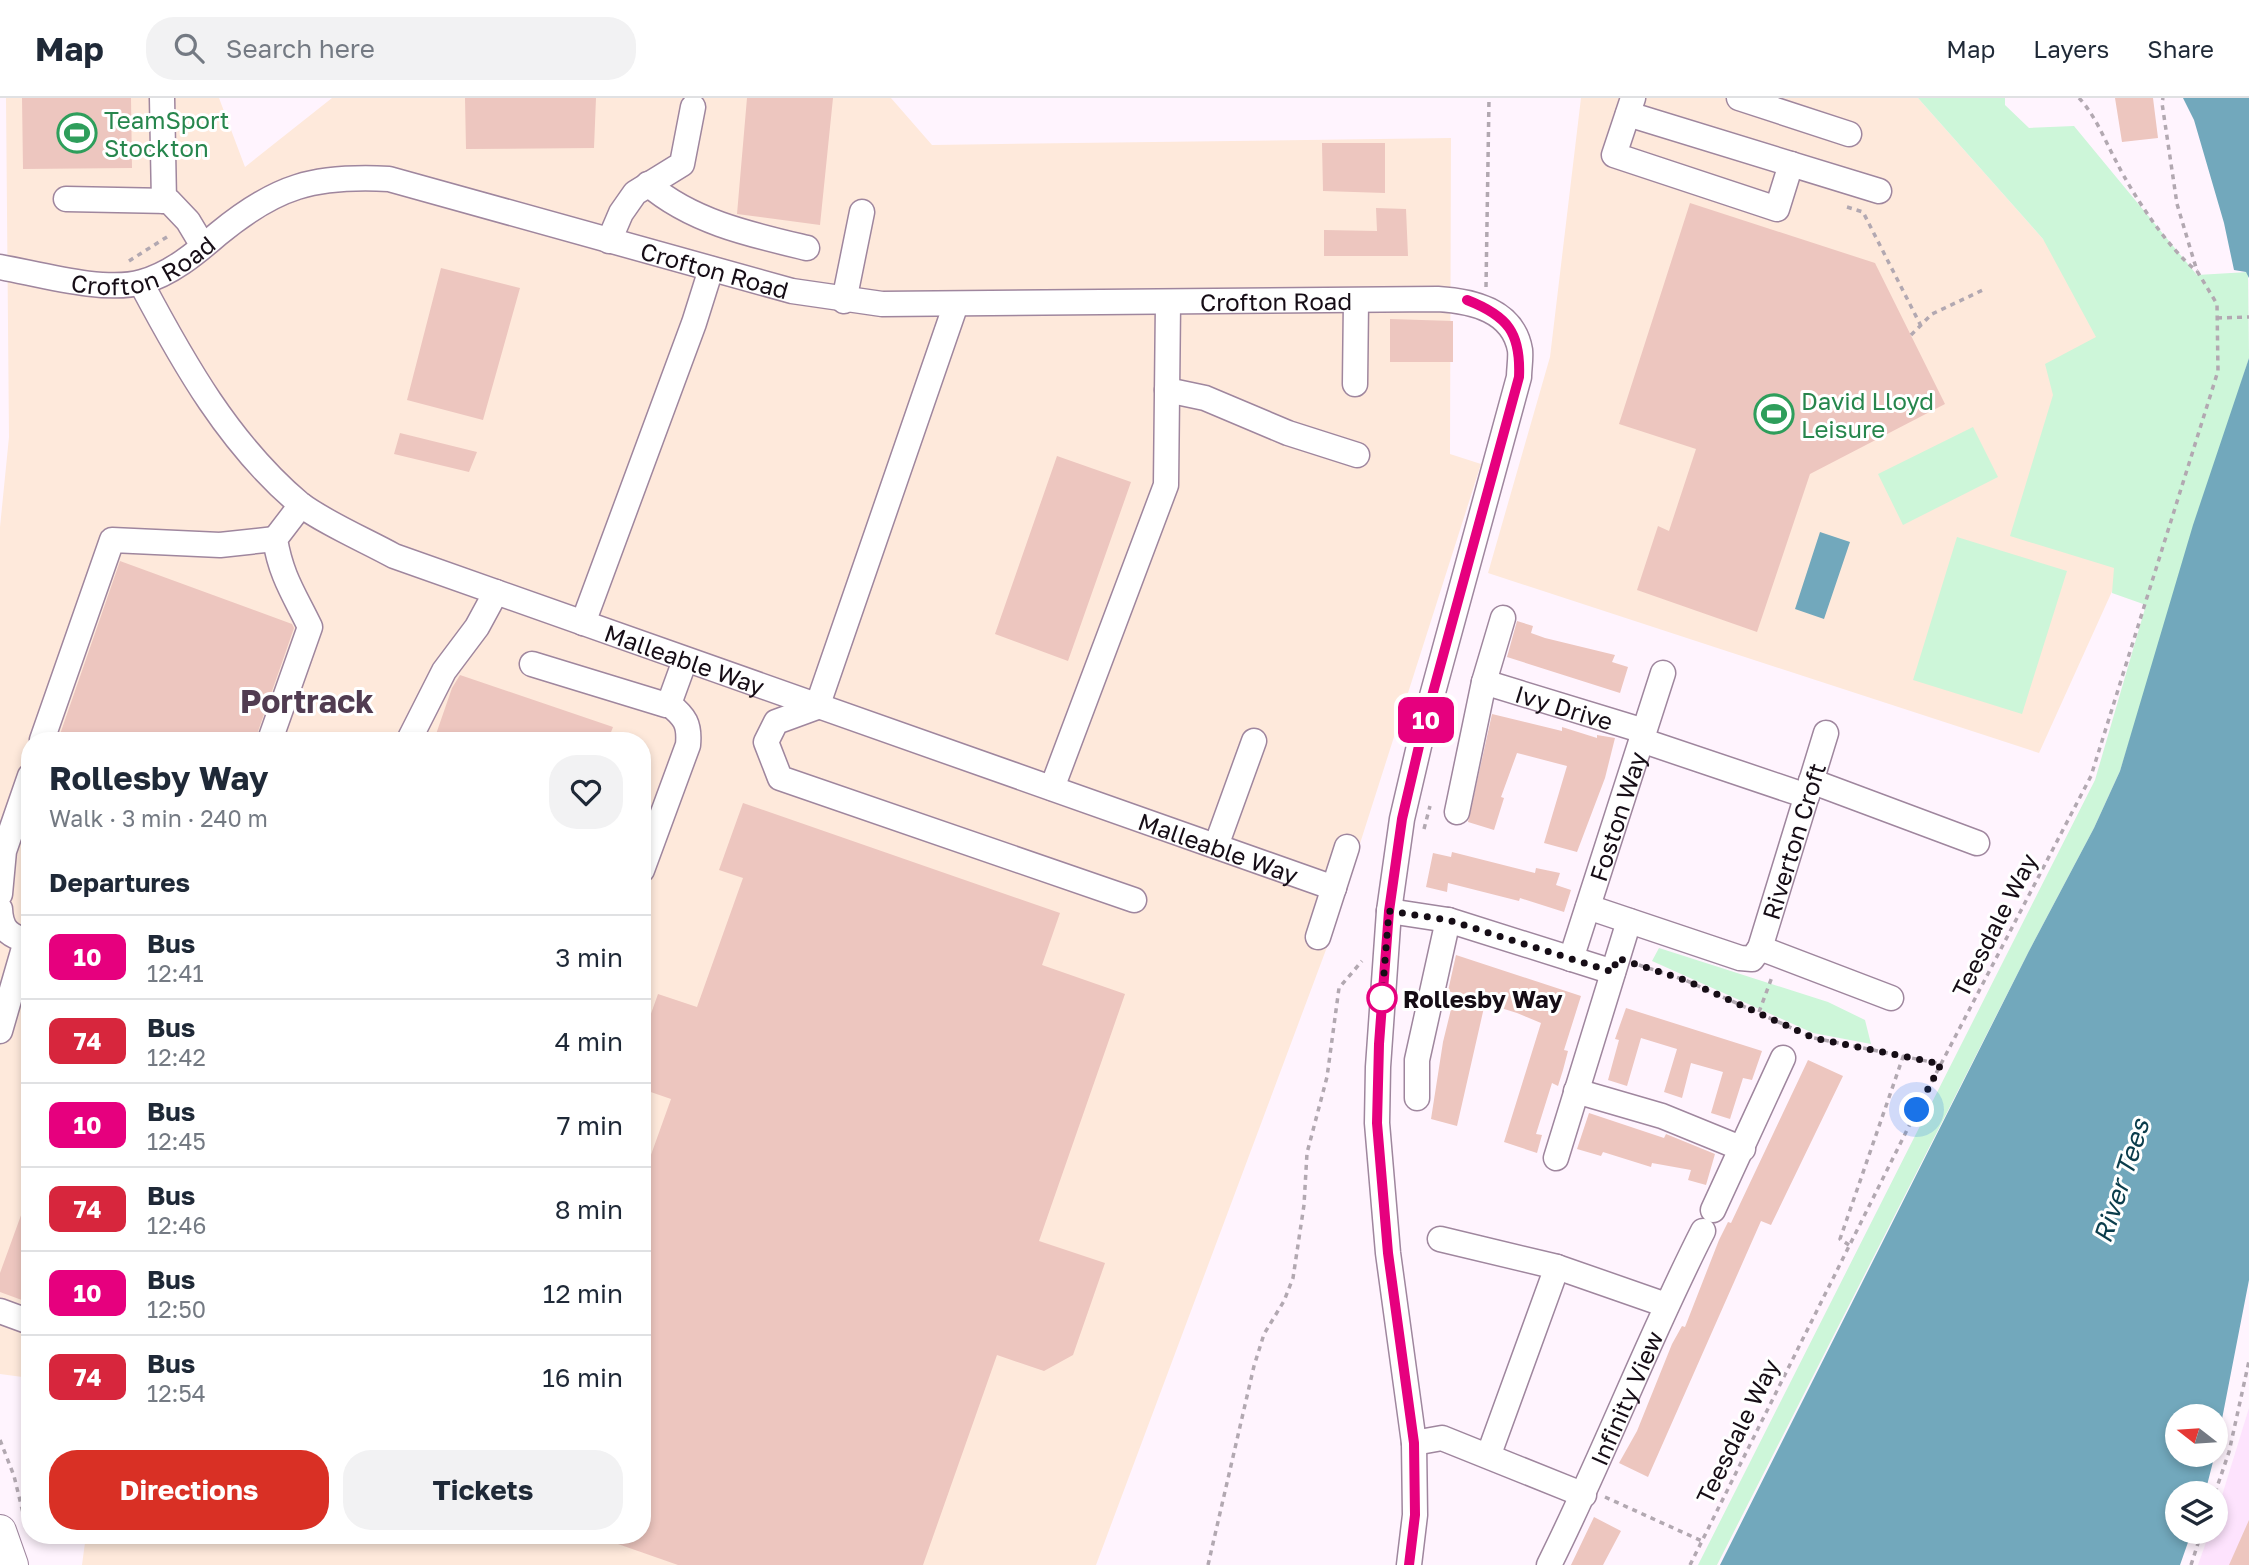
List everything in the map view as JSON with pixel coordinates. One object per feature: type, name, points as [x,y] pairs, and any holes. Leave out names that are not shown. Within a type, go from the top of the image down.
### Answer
[{"type":"main road","points":[[0,1531],[12,1565]]},
{"type":"street","points":[[162,98],[164,201]]},
{"type":"street","points":[[1739,98],[1849,134]]},
{"type":"street","points":[[1791,164],[1777,209],[1614,155],[1630,106],[1791,164],[1879,191]]},
{"type":"street","points":[[609,241],[626,204],[635,193],[682,164],[693,107]]},
{"type":"street","name":"Crofton Road","points":[[0,267],[106,284],[141,283],[172,270],[246,211],[285,189],[349,177],[389,179],[711,269],[844,301],[956,304],[1168,303],[1356,301],[1477,295]]},
{"type":"street","points":[[648,184],[665,198],[693,213],[745,232],[807,248]]},
{"type":"street","points":[[66,199],[169,201],[188,221],[203,246]]},
{"type":"street","points":[[844,301],[862,212]]},
{"type":"street","points":[[583,623],[694,323],[711,269]]},
{"type":"street","name":"Malleable Way","points":[[141,283],[177,352],[214,411],[301,505],[394,556],[1334,888]]},
{"type":"street","points":[[1409,1565],[1415,1515],[1414,1443],[1380,1187],[1378,1067],[1389,911],[1402,819],[1423,729],[1519,377],[1520,349],[1510,327],[1477,295]]},
{"type":"street","points":[[1355,384],[1356,301]]},
{"type":"street","points":[[1052,788],[1166,485],[1168,303]]},
{"type":"street","points":[[956,304],[817,707],[776,722],[766,742],[780,778],[1133,900]]},
{"type":"street","points":[[1167,396],[1205,398],[1289,433],[1357,455]]},
{"type":"street","points":[[45,732],[112,540],[136,544],[220,545],[275,539],[301,505]]},
{"type":"street","points":[[273,732],[310,626],[283,576],[275,539]]},
{"type":"street","points":[[413,732],[444,671],[477,627],[496,592]]},
{"type":"street","points":[[1457,812],[1484,682],[1503,618]]},
{"type":"street","points":[[669,704],[685,660]]},
{"type":"street","points":[[533,664],[658,705],[669,704],[686,719],[689,729],[688,745],[651,846]]},
{"type":"street","name":"Foston Way","points":[[1571,960],[1663,673]]},
{"type":"street","name":"Ivy Drive","points":[[1484,682],[1977,843]]},
{"type":"street","name":"Riverton Croft","points":[[1770,951],[1809,788],[1826,733]]},
{"type":"street","points":[[1216,846],[1254,741]]},
{"type":"street","points":[[0,894],[4,851],[21,802]]},
{"type":"street","points":[[1318,937],[1347,847]]},
{"type":"street","points":[[1588,907],[1740,958],[1752,959],[1770,951],[1891,998]]},
{"type":"street","points":[[0,909],[1,924],[10,936],[21,940]]},
{"type":"street","points":[[1389,911],[1448,920],[1571,960],[1615,965]]},
{"type":"street","points":[[1417,1098],[1417,1059],[1448,920]]},
{"type":"street","points":[[1556,1158],[1629,921]]},
{"type":"street","points":[[0,1031],[21,964]]},
{"type":"street","name":"Infinity View","points":[[1549,1565],[1586,1492],[1666,1305],[1743,1149],[1783,1058]]},
{"type":"street","points":[[1576,1091],[1662,1116],[1743,1149]]},
{"type":"street","points":[[1440,1238],[1558,1267],[1666,1305]]},
{"type":"street","points":[[1489,1454],[1558,1267]]},
{"type":"street","points":[[0,1311],[21,1319]]},
{"type":"street","points":[[1414,1443],[1441,1438],[1586,1492]]},
{"type":"path","points":[[1477,295],[1489,98]]},
{"type":"path","points":[[2079,98],[2089,108],[2119,168],[2179,257],[2197,271]]},
{"type":"path","points":[[2163,98],[2177,204],[2197,271]]},
{"type":"path","points":[[1837,203],[1863,212],[1921,326]]},
{"type":"path","points":[[120,267],[173,233]]},
{"type":"path","name":"Teesdale Way","points":[[1690,1565],[1849,1245],[2091,776],[2218,370],[2217,303],[2197,271]]},
{"type":"path","points":[[1911,335],[1932,314],[1985,289]]},
{"type":"path","points":[[2217,318],[2249,317]]},
{"type":"path","points":[[1208,1565],[1254,1366],[1264,1334],[1284,1301],[1293,1278],[1304,1205],[1307,1153],[1327,1077],[1339,988],[1372,953],[1386,945]]},
{"type":"path","points":[[1759,1013],[1770,951]]},
{"type":"path","points":[[1615,965],[1685,980],[1814,1038],[1904,1054],[1941,1064]]},
{"type":"path","points":[[1849,1245],[1840,1239],[1904,1054]]},
{"type":"path","points":[[2219,1481],[2229,1451],[2249,1361]]},
{"type":"path","points":[[0,1440],[19,1497]]},
{"type":"path","points":[[1586,1492],[1702,1541]]},
{"type":"path","points":[[2191,1565],[2198,1544]]},
{"type":"shaded area","points":[[6,98],[219,98],[245,167],[332,98],[891,98],[932,145],[1451,138],[1450,454],[1481,464],[1327,947],[1096,1565],[82,1565],[85,1544],[651,1544],[651,732],[21,732],[21,1377],[0,1374],[0,527],[9,437]]},
{"type":"shaded area","points":[[1581,98],[1918,98],[2043,239],[2186,366],[2123,567],[2039,753],[1488,573],[1550,357]]},
{"type":"shaded area","points":[[2249,1408],[2249,1565],[2198,1565],[2205,1544],[2228,1544],[2226,1481]]},
{"type":"green space","points":[[1918,98],[2005,98],[2005,105],[2029,128],[2074,126],[2197,275],[2248,272],[2249,358],[2120,771],[2094,828],[1717,1565],[1698,1565],[2095,780],[2146,605],[2112,593],[2114,568],[2010,536],[2053,395],[2045,364],[2096,337],[2043,239]]},
{"type":"green space","points":[[1973,427],[1998,477],[1903,525],[1878,474]]},
{"type":"green space","points":[[1957,537],[2067,571],[2022,714],[1913,680]]},
{"type":"green space","points":[[1659,948],[1828,1002],[1865,1020],[1871,1044],[1813,1033],[1652,961]]},
{"type":"water","points":[[2183,98],[2249,98],[2249,278],[2246,272],[2234,270],[2224,223],[2194,120]]},
{"type":"water","name":"River Tees","points":[[2249,358],[2249,1280],[2225,1404],[2165,1404],[2165,1467],[2212,1467],[2208,1481],[2165,1481],[2165,1544],[2187,1544],[2180,1565],[1720,1565],[2029,951],[2094,828],[2120,771],[2193,525]]},
{"type":"water","points":[[1820,532],[1850,542],[1824,619],[1795,609]]},
{"type":"building","name":"TeamSport Stockton","points":[[22,98],[131,98],[132,168],[23,169]]},
{"type":"building","points":[[465,98],[596,98],[594,148],[466,149]]},
{"type":"building","points":[[747,98],[833,98],[820,225],[737,214]]},
{"type":"building","points":[[2115,98],[2153,98],[2158,138],[2122,142]]},
{"type":"building","points":[[1322,143],[1385,143],[1385,193],[1323,191]]},
{"type":"building","name":"David Lloyd Leisure","points":[[1690,203],[1875,263],[1945,404],[1810,474],[1757,632],[1637,590],[1658,526],[1669,531],[1696,449],[1619,424]]},
{"type":"building","points":[[1376,208],[1406,209],[1408,256],[1324,256],[1324,230],[1377,231]]},
{"type":"building","points":[[441,268],[520,288],[483,420],[407,400]]},
{"type":"building","points":[[1390,319],[1453,321],[1453,362],[1390,362]]},
{"type":"building","points":[[400,433],[477,452],[469,472],[394,454]]},
{"type":"building","points":[[1057,456],[1131,482],[1068,661],[995,634]]},
{"type":"building","points":[[120,561],[292,624],[294,628],[258,732],[61,732]]},
{"type":"building","points":[[1517,621],[1533,626],[1531,633],[1545,638],[1615,655],[1612,662],[1628,667],[1620,693],[1507,657]]},
{"type":"building","points":[[460,675],[613,727],[611,732],[437,732],[452,688]]},
{"type":"building","points":[[1492,714],[1562,731],[1562,727],[1597,738],[1597,735],[1615,738],[1605,778],[1577,852],[1544,843],[1567,766],[1517,753],[1501,797],[1504,798],[1494,830],[1468,822]]},
{"type":"building","points":[[743,803],[1060,913],[1042,965],[1125,994],[1039,1241],[1105,1263],[1073,1355],[1044,1371],[997,1355],[923,1565],[678,1565],[618,1544],[651,1544],[651,1155],[671,1099],[651,1092],[651,1014],[658,994],[697,1007],[743,878],[719,870]]},
{"type":"building","points":[[1452,852],[1535,873],[1536,868],[1560,873],[1556,885],[1571,890],[1564,912],[1520,898],[1519,901],[1448,883],[1447,892],[1426,887],[1433,853],[1451,857]]},
{"type":"building","points":[[1456,955],[1581,996],[1564,1050],[1568,1051],[1558,1086],[1552,1083],[1536,1134],[1542,1135],[1537,1153],[1504,1142],[1541,1023],[1517,1013],[1485,1003],[1457,1126],[1431,1119],[1443,1042],[1455,993],[1448,991]]},
{"type":"building","points":[[1626,1008],[1762,1051],[1752,1080],[1743,1078],[1730,1119],[1711,1113],[1723,1072],[1691,1063],[1682,1098],[1664,1092],[1677,1049],[1641,1038],[1627,1086],[1608,1080],[1619,1040],[1615,1039]]},
{"type":"building","points":[[1808,1060],[1843,1076],[1771,1225],[1761,1221],[1648,1477],[1619,1463],[1637,1431],[1672,1344],[1682,1326],[1685,1327],[1719,1240],[1728,1222],[1731,1223]]},
{"type":"building","points":[[1589,1113],[1664,1138],[1666,1134],[1715,1154],[1706,1185],[1688,1180],[1691,1170],[1652,1163],[1651,1167],[1603,1152],[1601,1156],[1577,1149]]},
{"type":"building","points":[[21,1215],[21,1300],[0,1292],[0,1273]]},
{"type":"building","points":[[1594,1517],[1621,1531],[1603,1565],[1571,1565]]},
{"type":"building","points":[[2249,1520],[2249,1565],[2229,1565]]},
{"type":"bus line","name":"10","points":[[1409,1565],[1415,1515],[1414,1443],[1380,1187],[1377,1123],[1381,999],[1389,911],[1402,819],[1423,729],[1458,612],[1519,377],[1520,349],[1510,327],[1491,309],[1467,300]]},
{"type":"place","name":"TeamSport Stockton","points":[[77,133]]},
{"type":"place","name":"David Lloyd Leisure","points":[[1774,414]]},
{"type":"place","name":"Rollesby Way","points":[[1382,998]]},
{"type":"district","name":"Portrack","points":[[307,701]]},
{"type":"route","points":[[1382,998],[1389,911],[1448,920],[1613,972],[1617,958],[1685,980],[1814,1038],[1904,1054],[1941,1064],[1917,1110]]}]
